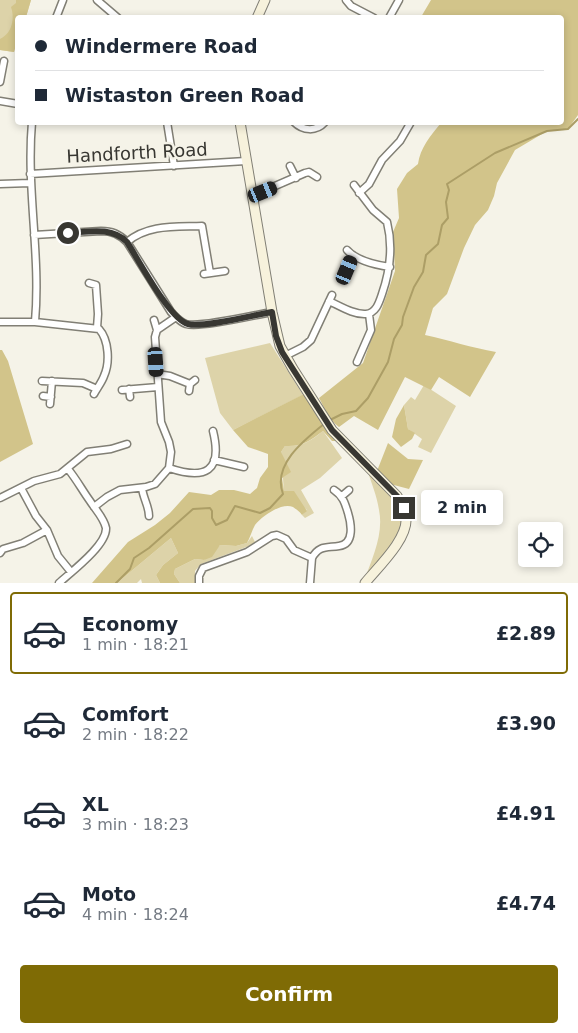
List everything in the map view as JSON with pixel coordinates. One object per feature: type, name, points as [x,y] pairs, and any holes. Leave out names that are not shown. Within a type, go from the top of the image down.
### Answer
[{"type":"street","points":[[57,15],[63,0]]},
{"type":"street","points":[[97,0],[114,15]]},
{"type":"street","points":[[346,0],[351,6],[368,15]]},
{"type":"street","points":[[391,15],[399,0]]},
{"type":"street","points":[[258,15],[262,1]]},
{"type":"street","points":[[0,82],[4,61]]},
{"type":"street","points":[[0,101],[15,104]]},
{"type":"street","points":[[32,125],[30,182],[37,291],[35,322]]},
{"type":"street","points":[[167,125],[174,166]]},
{"type":"street","points":[[240,125],[278,341],[285,356],[332,430],[397,496],[404,508],[406,526],[400,540],[365,583]]},
{"type":"street","points":[[298,125],[310,130],[320,128],[322,125]]},
{"type":"street","points":[[359,193],[369,184],[382,160],[400,142],[409,125]]},
{"type":"street","name":"Handforth Road","points":[[30,174],[246,161]]},
{"type":"street","points":[[290,166],[296,178]]},
{"type":"street","points":[[252,196],[308,172],[317,177]]},
{"type":"street","points":[[0,184],[30,182]]},
{"type":"street","points":[[285,356],[303,347],[311,340],[331,298],[359,314],[369,314],[375,310],[378,304],[390,267],[390,244],[387,222],[373,210],[354,185]]},
{"type":"street","points":[[127,242],[139,233],[151,229],[202,226],[207,273],[225,271]]},
{"type":"street","points":[[34,235],[108,231],[119,235],[127,242],[176,317],[183,322],[194,325],[272,312]]},
{"type":"street","points":[[347,250],[353,255],[377,265],[390,267]]},
{"type":"street","points":[[347,270],[353,255]]},
{"type":"street","points":[[89,283],[96,285],[97,328]]},
{"type":"street","points":[[357,357],[371,330],[369,314]]},
{"type":"street","points":[[157,330],[176,317]]},
{"type":"street","points":[[94,507],[120,490],[142,488],[155,484],[169,468],[171,458],[170,446],[161,422],[155,337],[157,330],[154,320]]},
{"type":"street","points":[[0,322],[35,322],[97,328],[106,338],[107,360],[104,376],[95,391],[83,383],[42,381]]},
{"type":"street","points":[[157,374],[170,376],[191,385]]},
{"type":"street","points":[[50,404],[52,381]]},
{"type":"street","points":[[130,397],[126,390],[158,387]]},
{"type":"street","points":[[44,396],[51,397]]},
{"type":"street","points":[[169,468],[184,473],[199,474],[208,470],[214,460],[214,434],[222,434]]},
{"type":"street","points":[[0,498],[34,481],[55,476],[68,469],[87,452],[111,449],[127,444]]},
{"type":"street","points":[[214,460],[244,467]]},
{"type":"street","points":[[232,472],[234,465]]},
{"type":"street","points":[[59,583],[96,549],[104,537],[106,527],[79,482],[68,469]]},
{"type":"street","points":[[21,488],[32,509],[47,530],[58,556],[71,572]]},
{"type":"street","points":[[142,488],[149,516]]},
{"type":"street","points":[[310,583],[312,558],[316,552],[324,546],[338,546],[347,541],[352,528],[342,496],[334,490]]},
{"type":"street","points":[[342,496],[349,490]]},
{"type":"street","points":[[1,549],[23,543],[47,530]]},
{"type":"street","points":[[199,583],[199,576],[203,568],[247,552],[272,536],[284,537],[294,550],[312,558]]},
{"type":"shaded area","points":[[0,0],[31,0],[27,15],[15,15],[14,52],[0,50]]},
{"type":"shaded area","points":[[16,0],[31,0],[27,15],[15,15],[14,52],[0,50],[0,39],[12,25],[11,7],[16,3]]},
{"type":"shaded area","points":[[431,0],[578,0],[578,115],[568,129],[547,131],[515,150],[497,183],[488,210],[475,225],[464,248],[447,294],[433,308],[425,335],[496,352],[470,397],[439,377],[431,390],[405,377],[378,430],[354,416],[339,427],[330,418],[319,398],[363,363],[395,271],[393,232],[399,218],[397,189],[407,173],[418,164],[421,153],[430,137],[439,125],[564,125],[564,15],[422,15]]},
{"type":"shaded area","points":[[270,343],[303,395],[233,430],[220,413],[205,358]]},
{"type":"shaded area","points":[[0,350],[2,350],[8,361],[33,444],[0,462]]},
{"type":"shaded area","points":[[424,385],[456,406],[431,453],[418,447],[422,439],[408,429],[404,405],[411,397],[415,400]]},
{"type":"shaded area","points":[[308,392],[343,441],[332,441],[323,431],[306,443],[285,446],[281,452],[291,472],[282,478],[284,491],[294,491],[307,511],[302,515],[293,507],[283,506],[272,511],[255,525],[247,543],[236,546],[220,545],[212,557],[204,560],[195,559],[175,569],[174,574],[180,583],[160,583],[156,575],[163,565],[178,553],[171,538],[117,583],[92,583],[128,542],[170,513],[189,492],[211,495],[219,490],[234,490],[250,494],[257,488],[260,478],[268,467],[268,454],[248,447],[233,430]]},
{"type":"shaded area","points":[[404,405],[408,429],[415,433],[412,439],[401,447],[392,437],[396,419]]},
{"type":"shaded area","points":[[323,431],[342,458],[320,478],[301,490],[314,513],[305,518],[302,515],[307,510],[284,492],[281,452],[285,446],[306,443]]},
{"type":"shaded area","points":[[388,443],[408,459],[423,460],[409,489],[390,484],[377,471]]},
{"type":"shaded area","points":[[367,469],[394,497],[404,516],[397,539],[364,581],[379,537],[380,528],[378,505]]},
{"type":"shaded area","points":[[252,536],[255,542],[249,546],[201,564],[195,571],[195,583],[180,583],[174,574],[175,569],[195,559],[204,560],[220,545],[236,546],[247,543]]},
{"type":"shaded area","points":[[171,538],[178,553],[163,565],[156,575],[160,583],[142,583],[141,579],[137,583],[117,583]]},
{"type":"waterway","points":[[330,420],[342,414],[356,411],[368,398],[388,362],[394,339],[402,325],[414,287],[423,272],[426,255],[438,244],[442,225],[448,218],[446,202],[449,190],[447,184],[495,153],[547,131],[568,129],[578,119]]},
{"type":"waterway","points":[[116,583],[130,569],[134,558],[149,548],[193,509],[210,508],[216,525],[227,520],[235,506],[260,513],[270,508],[283,494],[281,483],[286,463],[299,446],[324,424]]},
{"type":"route","points":[[68,233],[108,231],[123,237],[172,312],[178,319],[187,324],[194,325],[272,312],[276,336],[282,352],[332,430],[397,496],[404,508]]}]
